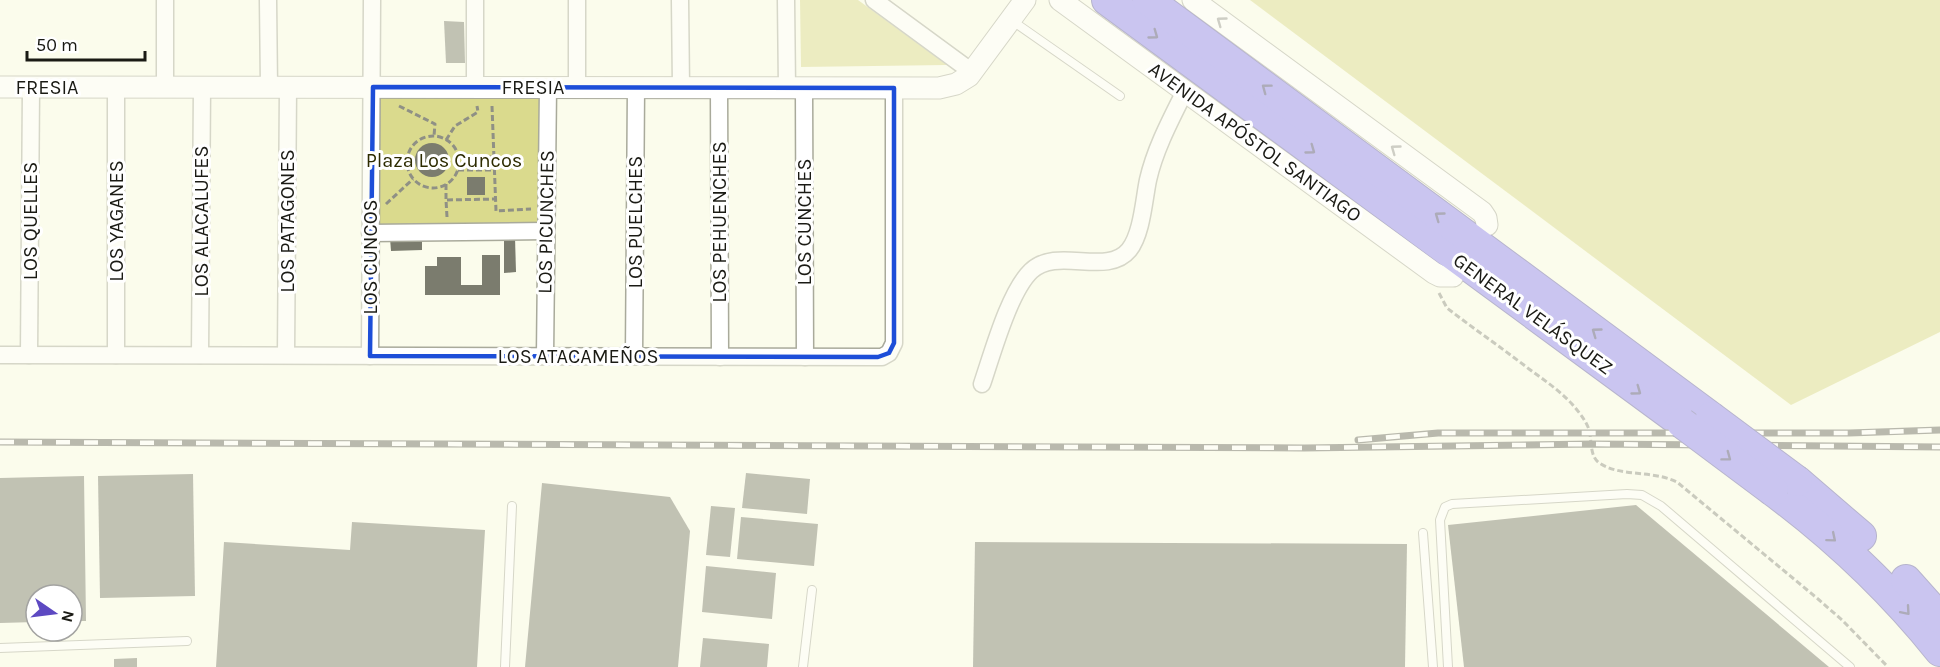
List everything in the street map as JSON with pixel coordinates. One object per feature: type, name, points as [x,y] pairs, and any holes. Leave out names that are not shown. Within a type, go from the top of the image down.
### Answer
[{"type":"highway","name":"GENERAL VELÁSQUEZ","points":[[1107,0],[1682,423],[1785,486],[1876,550],[1940,618]]},
{"type":"highway","name":"GENERAL VELÁSQUEZ","points":[[1148,0],[1711,417],[1785,486],[1898,602],[1940,651]]},
{"type":"street","points":[[165,0],[165,87]]},
{"type":"street","name":"LOS PATAGONES","points":[[268,0],[278,87],[286,355]]},
{"type":"street","name":"LOS CUNCOS","points":[[370,356],[372,0]]},
{"type":"street","points":[[475,0],[481,94]]},
{"type":"street","points":[[576,0],[577,87]]},
{"type":"street","points":[[680,0],[681,87]]},
{"type":"street","name":"LOS CUNCHES","points":[[786,0],[795,88],[805,357]]},
{"type":"street","points":[[874,0],[972,72]]},
{"type":"street","name":"FRESIA","points":[[0,87],[372,87],[481,94],[548,87],[939,88],[963,80],[972,72],[1025,0]]},
{"type":"street","name":"AVENIDA APÓSTOL SANTIAGO","points":[[1060,0],[1447,276]]},
{"type":"street","points":[[1193,0],[1482,212],[1487,225]]},
{"type":"street","name":"LOS QUELLES","points":[[29,355],[31,87]]},
{"type":"street","name":"LOS YAGANES","points":[[116,87],[116,355]]},
{"type":"street","name":"LOS ALACALUFES","points":[[200,355],[202,87]]},
{"type":"street","name":"LOS PICUNCHES","points":[[545,356],[548,87]]},
{"type":"street","name":"LOS PUELCHES","points":[[634,356],[636,87]]},
{"type":"street","name":"LOS PEHUENCHES","points":[[719,87],[720,357]]},
{"type":"street","name":"LOS ATACAMEÑOS","points":[[0,355],[882,357],[892,349],[894,88]]},
{"type":"street","points":[[982,384],[1006,314],[1023,281],[1031,271],[1049,262],[1111,261],[1124,256],[1133,245],[1144,208],[1148,179],[1185,91]]},
{"type":"street","points":[[370,233],[546,231]]},
{"type":"lane","points":[[1011,20],[1120,96]]},
{"type":"lane","points":[[1448,667],[1440,520],[1444,507],[1452,504],[1627,494],[1642,495],[1661,506],[1850,667]]},
{"type":"lane","points":[[505,667],[512,506]]},
{"type":"lane","points":[[1423,533],[1433,667]]},
{"type":"lane","points":[[803,667],[812,590]]},
{"type":"lane","points":[[0,648],[187,641]]},
{"type":"path","points":[[446,140],[455,126],[478,112],[481,94]]},
{"type":"path","points":[[481,94],[494,157],[496,211],[546,208]]},
{"type":"path","points":[[390,102],[435,124],[434,136]]},
{"type":"path","points":[[425,136],[434,136],[446,140],[456,149],[459,157],[458,170],[451,181],[436,188],[428,188],[413,179],[407,164],[407,155],[411,147],[425,136]]},
{"type":"path","points":[[459,157],[494,157]]},
{"type":"path","points":[[458,170],[495,170]]},
{"type":"path","points":[[379,211],[413,179]]},
{"type":"path","points":[[446,184],[448,233]]},
{"type":"path","points":[[446,200],[496,199]]},
{"type":"path","points":[[1447,276],[1439,291],[1447,309],[1551,385],[1583,417],[1590,433],[1596,461],[1617,470],[1660,475],[1677,482],[1826,606],[1888,667]]},
{"type":"highlighted area","points":[[373,87],[894,88],[894,343],[889,353],[878,357],[370,356]]},
{"type":"green space","points":[[800,0],[858,0],[947,65],[801,67]]},
{"type":"green space","points":[[1250,0],[1940,0],[1940,332],[1791,405]]},
{"type":"green space","name":"Plaza Los Cuncos","points":[[377,92],[543,93],[542,227],[375,230]]},
{"type":"building","points":[[444,21],[464,22],[465,63],[446,63]]},
{"type":"building","points":[[432,143],[444,148],[449,160],[444,172],[432,177],[420,172],[415,160],[420,148]]},
{"type":"building","points":[[467,177],[485,177],[485,195],[467,195]]},
{"type":"building","points":[[515,237],[516,272],[504,273],[504,238]]},
{"type":"building","points":[[390,238],[422,238],[422,250],[391,251]]},
{"type":"building","points":[[482,255],[500,255],[500,295],[425,295],[425,266],[437,266],[437,257],[461,257],[461,285],[482,285]]},
{"type":"building","points":[[746,473],[810,479],[807,514],[742,508]]},
{"type":"building","points":[[193,474],[195,596],[100,598],[98,476]]},
{"type":"building","points":[[84,476],[86,621],[84,621],[84,583],[24,583],[24,622],[0,623],[0,478]]},
{"type":"building","points":[[542,483],[670,497],[690,531],[678,667],[525,667]]},
{"type":"building","points":[[1636,505],[1829,667],[1464,667],[1448,525]]},
{"type":"building","points":[[711,506],[735,508],[730,557],[706,555]]},
{"type":"building","points":[[741,517],[818,524],[814,566],[737,559]]},
{"type":"building","points":[[352,522],[485,530],[477,667],[216,667],[224,542],[350,550]]},
{"type":"building","points":[[975,542],[1407,544],[1405,667],[973,667]]},
{"type":"building","points":[[706,566],[776,573],[772,619],[702,612]]},
{"type":"building","points":[[703,638],[769,644],[767,667],[700,667]]},
{"type":"building","points":[[137,658],[137,667],[114,667],[114,659]]},
{"type":"railway","points":[[1358,440],[1438,433],[1849,433],[1940,430]]},
{"type":"railway","points":[[0,442],[1304,448],[1592,444],[1940,447]]}]
